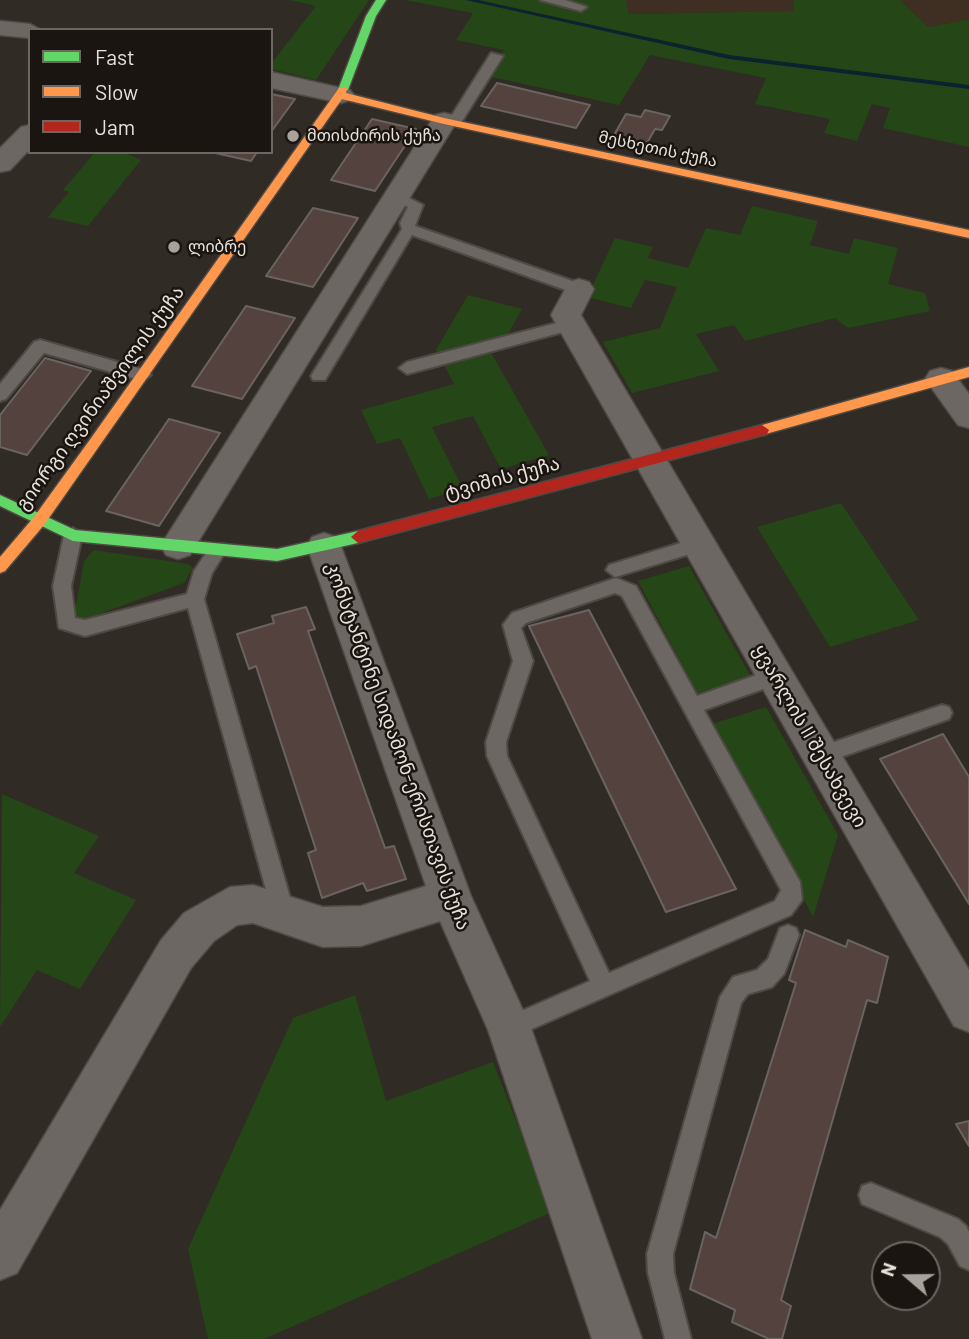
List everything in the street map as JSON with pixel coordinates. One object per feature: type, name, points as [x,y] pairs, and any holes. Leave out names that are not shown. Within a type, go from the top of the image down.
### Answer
[{"type":"street","name":"გიორგი ღვინიაშვილის ქუჩა","points":[[0,567],[39,521],[341,95],[371,16],[381,0]]},
{"type":"street","points":[[0,28],[28,31]]},
{"type":"street","points":[[273,80],[341,95]]},
{"type":"street","name":"მესხეთის ქუჩა","points":[[341,95],[449,122],[969,234]]},
{"type":"street","points":[[178,546],[397,197],[449,122]]},
{"type":"street","points":[[0,164],[28,135]]},
{"type":"street","points":[[572,324],[566,315],[579,289]]},
{"type":"street","name":"ყვარლის II შესახვევი","points":[[572,324],[969,1011]]},
{"type":"street","points":[[955,375],[969,417]]},
{"type":"street","name":"ტვიშის ქუჩა","points":[[0,500],[73,535],[277,555],[324,546],[652,461],[955,375]]},
{"type":"street","name":"კონსტანტინე სიდამონ-ერისთავის ქუჩა","points":[[324,546],[451,898],[509,1027],[617,1339]]},
{"type":"street","points":[[0,1256],[176,954],[191,936],[230,906],[253,904],[323,927],[361,926],[451,898]]},
{"type":"lane","points":[[546,0],[581,7]]},
{"type":"lane","points":[[449,122],[496,56]]},
{"type":"lane","points":[[319,376],[409,229],[407,223],[416,205],[397,197]]},
{"type":"lane","points":[[409,229],[579,289]]},
{"type":"lane","points":[[407,368],[572,324]]},
{"type":"lane","points":[[0,395],[40,346],[143,375]]},
{"type":"lane","points":[[73,535],[62,586],[66,623],[85,628],[195,599]]},
{"type":"lane","points":[[615,570],[700,544]]},
{"type":"lane","points":[[218,549],[203,571],[195,599],[284,915]]},
{"type":"lane","points":[[509,1027],[783,908],[790,900],[792,889],[629,591],[616,585],[519,618],[512,625],[512,633],[523,661],[496,742],[496,756],[603,984]]},
{"type":"lane","points":[[692,706],[776,676]]},
{"type":"lane","points":[[821,755],[942,713]]},
{"type":"lane","points":[[678,1339],[661,1273],[663,1241],[731,997],[741,985],[764,979],[769,974],[776,966],[788,935]]},
{"type":"lane","points":[[871,1195],[949,1228],[957,1235],[969,1257]]},
{"type":"shaded area","points":[[626,0],[794,0],[795,11],[629,14]]},
{"type":"shaded area","points":[[900,0],[969,0],[969,19],[928,27]]},
{"type":"green space","points":[[289,0],[369,0],[316,80],[273,69],[273,61],[316,6]]},
{"type":"green space","points":[[405,0],[626,0],[629,14],[794,11],[794,0],[900,0],[928,27],[969,19],[969,147],[883,128],[890,108],[872,104],[857,141],[824,133],[830,119],[755,104],[766,78],[650,55],[619,105],[488,76],[504,50],[456,40],[473,13]]},
{"type":"green space","points":[[93,154],[128,154],[141,160],[88,226],[48,217],[69,192],[63,190]]},
{"type":"green space","points":[[752,206],[818,221],[810,245],[849,254],[854,238],[898,248],[888,284],[925,293],[930,311],[848,328],[835,318],[745,341],[734,325],[696,334],[719,371],[632,393],[603,342],[660,328],[677,287],[645,280],[631,308],[587,297],[615,238],[653,247],[648,258],[688,268],[706,228],[740,235]]},
{"type":"green space","points":[[468,295],[522,309],[507,336],[485,342],[549,455],[501,469],[473,416],[432,427],[463,489],[429,499],[400,438],[377,444],[361,410],[454,384],[436,350]]},
{"type":"green space","points":[[841,503],[919,620],[830,647],[757,527]]},
{"type":"green space","points":[[94,550],[188,564],[193,568],[184,583],[80,621],[74,617],[84,561]]},
{"type":"green space","points":[[689,566],[751,677],[697,693],[638,581]]},
{"type":"green space","points":[[766,707],[838,835],[813,917],[712,724]]},
{"type":"green space","points":[[2,794],[99,836],[74,873],[136,900],[80,989],[37,970],[0,1027]]},
{"type":"green space","points":[[355,995],[386,1101],[493,1062],[552,1212],[264,1339],[208,1339],[188,1249],[293,1018]]},
{"type":"building","points":[[497,83],[590,105],[576,128],[481,106]]},
{"type":"building","points":[[273,94],[295,99],[273,129]]},
{"type":"building","points":[[645,110],[670,116],[662,130],[655,129],[647,143],[614,135],[626,114],[641,117]]},
{"type":"building","points":[[372,119],[416,129],[375,191],[331,180]]},
{"type":"building","points":[[220,154],[256,154],[251,161]]},
{"type":"building","points":[[313,208],[358,218],[313,287],[266,276]]},
{"type":"building","points":[[246,306],[295,318],[242,399],[192,386]]},
{"type":"building","points":[[45,358],[91,371],[27,455],[0,447],[0,415]]},
{"type":"building","points":[[169,419],[220,433],[159,526],[106,511]]},
{"type":"building","points":[[306,607],[315,629],[308,631],[385,848],[394,846],[406,879],[367,891],[363,883],[322,898],[308,853],[316,850],[256,666],[249,669],[237,634],[274,623],[272,616]]},
{"type":"building","points":[[589,610],[736,889],[666,912],[529,626]]},
{"type":"building","points":[[943,734],[969,777],[969,904],[880,759]]},
{"type":"building","points":[[805,930],[846,947],[848,940],[888,957],[877,1003],[867,1000],[781,1300],[791,1306],[782,1339],[769,1339],[732,1322],[735,1310],[690,1289],[705,1232],[716,1238],[796,983],[789,980]]},
{"type":"building","points":[[969,1121],[969,1146],[956,1124]]},
{"type":"waterway","points":[[469,0],[729,57],[969,87]]},
{"type":"traffic: fast","points":[[343,90],[371,16],[381,0]]},
{"type":"traffic: fast","points":[[0,500],[73,535],[277,555],[358,537]]},
{"type":"traffic: slow","points":[[0,567],[39,521],[94,445],[343,90]]},
{"type":"traffic: slow","points":[[341,95],[444,121],[969,234]]},
{"type":"traffic: slow","points":[[762,430],[969,372]]},
{"type":"traffic: jam","points":[[358,537],[762,430]]},
{"type":"place","name":"მთისძირის ქუჩა","points":[[293,136]]},
{"type":"place","name":"ლიბრე","points":[[174,247]]}]
